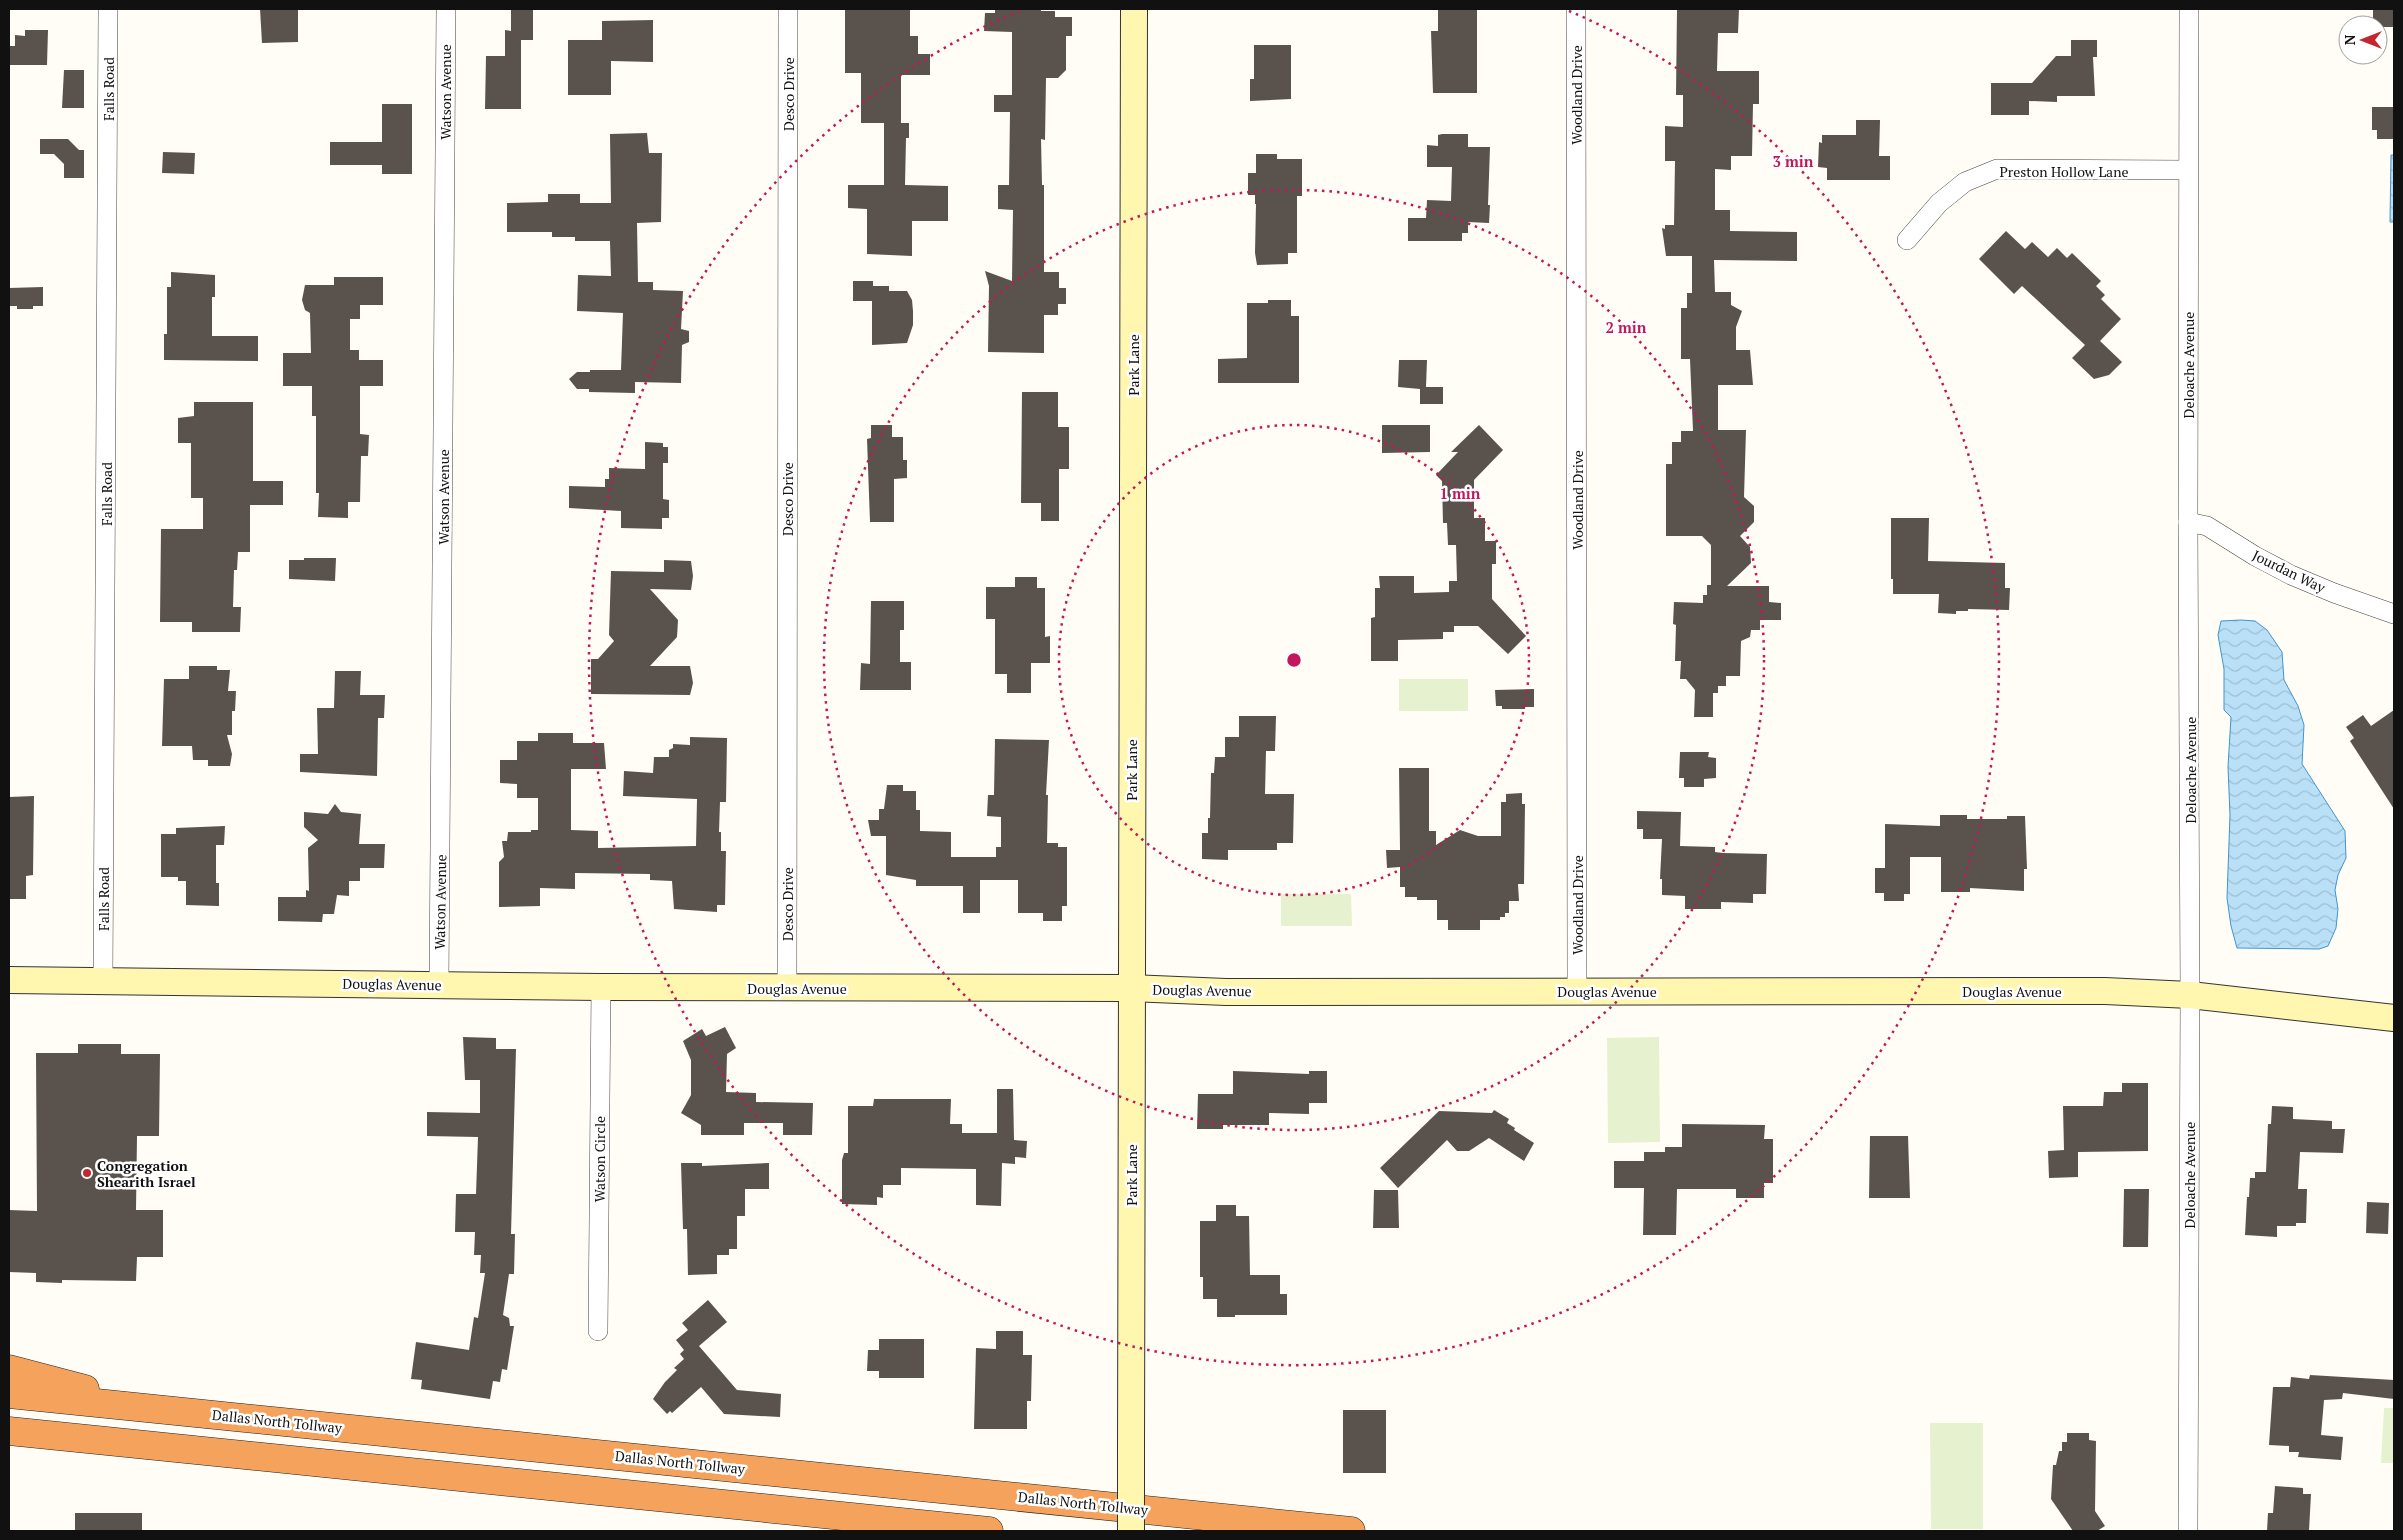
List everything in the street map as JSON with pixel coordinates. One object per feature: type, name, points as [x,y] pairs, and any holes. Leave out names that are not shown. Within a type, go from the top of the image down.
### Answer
[{"type":"highway","points":[[9,1368],[161,1410]]},
{"type":"highway","name":"Dallas North Tollway","points":[[9,1394],[1351,1531]]},
{"type":"highway","points":[[9,1431],[989,1531]]},
{"type":"highway","points":[[9,1446],[102,1441]]},
{"type":"street","name":"Falls Road","points":[[103,980],[108,9]]},
{"type":"street","name":"Watson Avenue","points":[[439,984],[446,9]]},
{"type":"street","name":"Desco Drive","points":[[787,988],[788,9]]},
{"type":"street","name":"Park Lane","points":[[1131,1531],[1130,988],[1134,9]]},
{"type":"street","name":"Woodland Drive","points":[[1576,9],[1577,991]]},
{"type":"street","name":"Deloache Avenue","points":[[2188,1531],[2190,995],[2188,522],[2189,9]]},
{"type":"street","name":"Preston Hollow Lane","points":[[1906,240],[1939,203],[1964,182],[1997,169],[2188,170]]},
{"type":"street","name":"Jourdan Way","points":[[2188,522],[2207,526],[2255,556],[2292,575],[2334,593],[2394,614]]},
{"type":"street","name":"Douglas Avenue","points":[[9,980],[439,984],[601,988],[1130,988],[1226,992],[2071,991],[2190,995],[2394,1018]]},
{"type":"street","name":"Watson Circle","points":[[598,1331],[601,988]]},
{"type":"green space","points":[[1399,679],[1468,679],[1468,711],[1399,711]]},
{"type":"green space","points":[[1281,894],[1351,894],[1352,926],[1281,926]]},
{"type":"green space","points":[[1659,1037],[1660,1142],[1608,1143],[1607,1038]]},
{"type":"green space","points":[[2384,1408],[2394,1408],[2394,1463],[2381,1463]]},
{"type":"green space","points":[[1930,1423],[1983,1423],[1983,1529],[1931,1529]]},
{"type":"water","points":[[2391,155],[2394,155],[2394,222],[2390,222]]},
{"type":"water","points":[[2221,621],[2255,621],[2267,630],[2282,652],[2284,680],[2298,706],[2304,725],[2302,764],[2345,831],[2346,858],[2338,875],[2335,890],[2338,909],[2336,928],[2328,946],[2319,949],[2237,948],[2231,926],[2227,898],[2230,815],[2228,767],[2231,717],[2224,710],[2224,669],[2218,635]]},
{"type":"building","points":[[260,9],[298,9],[298,42],[262,43]]},
{"type":"building","points":[[511,9],[533,9],[533,40],[521,40],[521,109],[485,109],[486,56],[505,56],[505,30],[511,31]]},
{"type":"building","points":[[845,9],[910,9],[910,36],[918,36],[918,54],[930,54],[930,75],[901,75],[901,123],[909,123],[909,138],[906,138],[905,185],[948,186],[948,221],[912,221],[912,256],[867,254],[867,209],[848,208],[848,185],[884,185],[884,123],[861,123],[861,73],[845,73]]},
{"type":"building","points":[[995,9],[1041,9],[1041,11],[1055,11],[1055,17],[1072,17],[1072,36],[1066,36],[1066,70],[1058,78],[1046,78],[1045,140],[1041,139],[1042,185],[1044,185],[1044,272],[1059,272],[1059,288],[1066,288],[1066,304],[1058,304],[1058,315],[1044,315],[1044,353],[988,352],[989,286],[985,271],[1012,281],[1013,210],[998,209],[998,185],[1009,185],[1010,112],[994,112],[994,95],[1012,95],[1012,32],[984,31],[985,13],[995,13]]},
{"type":"building","points":[[1438,9],[1477,9],[1477,93],[1433,93],[1431,31],[1438,31]]},
{"type":"building","points":[[1677,9],[1739,9],[1738,33],[1718,33],[1717,71],[1759,71],[1759,104],[1753,104],[1752,156],[1731,156],[1731,170],[1715,169],[1715,210],[1730,210],[1730,231],[1797,232],[1797,261],[1714,260],[1715,292],[1731,292],[1731,305],[1742,311],[1736,327],[1736,350],[1750,350],[1753,385],[1718,385],[1718,430],[1746,430],[1744,497],[1754,506],[1754,522],[1740,536],[1750,547],[1751,563],[1727,586],[1769,586],[1769,602],[1781,603],[1781,620],[1760,620],[1760,630],[1751,630],[1750,637],[1741,641],[1740,676],[1726,676],[1726,686],[1718,686],[1718,693],[1713,693],[1713,717],[1694,717],[1695,690],[1686,679],[1680,679],[1681,661],[1675,661],[1676,625],[1673,624],[1674,602],[1703,603],[1703,595],[1707,595],[1707,585],[1711,585],[1711,545],[1702,536],[1666,536],[1666,464],[1672,464],[1672,442],[1681,442],[1681,431],[1693,431],[1690,359],[1681,359],[1681,308],[1687,308],[1687,293],[1692,293],[1692,256],[1666,256],[1662,228],[1665,229],[1665,225],[1674,225],[1675,161],[1665,161],[1665,126],[1683,127],[1683,95],[1676,95]]},
{"type":"building","points":[[2373,9],[2394,9],[2394,27],[2388,27],[2388,15],[2373,15]]},
{"type":"building","points":[[653,20],[653,62],[611,61],[611,95],[568,95],[568,40],[602,40],[602,21]]},
{"type":"building","points":[[25,30],[48,30],[47,65],[9,65],[9,46],[15,46],[15,35],[25,36]]},
{"type":"building","points":[[2071,40],[2097,40],[2097,57],[2093,57],[2095,96],[2057,96],[2057,102],[2029,101],[2029,115],[1991,115],[1991,83],[2032,83],[2056,56],[2071,56]]},
{"type":"building","points":[[1254,45],[1291,45],[1291,99],[1250,101],[1250,79],[1254,79]]},
{"type":"building","points":[[64,70],[84,70],[84,108],[62,108]]},
{"type":"building","points":[[382,104],[412,104],[412,174],[382,174],[382,165],[330,165],[330,142],[382,142]]},
{"type":"building","points":[[2372,107],[2394,107],[2394,139],[2377,139],[2377,130],[2372,130]]},
{"type":"building","points":[[1856,120],[1880,120],[1879,156],[1890,156],[1890,180],[1827,180],[1827,168],[1818,167],[1819,142],[1822,143],[1822,135],[1856,135]]},
{"type":"building","points":[[647,133],[649,153],[662,153],[661,222],[637,223],[638,282],[653,282],[653,290],[683,291],[681,329],[689,331],[689,342],[682,345],[681,383],[635,382],[635,393],[589,392],[589,389],[577,389],[569,379],[577,372],[621,370],[623,313],[577,311],[578,275],[611,276],[610,241],[575,241],[575,237],[552,237],[552,232],[507,232],[507,203],[548,202],[548,194],[580,194],[580,203],[611,203],[610,134]]},
{"type":"building","points":[[1468,134],[1468,147],[1490,147],[1489,223],[1468,222],[1468,233],[1462,233],[1462,241],[1408,241],[1408,218],[1426,218],[1427,200],[1451,201],[1452,167],[1427,167],[1427,145],[1438,146],[1438,135]]},
{"type":"building","points":[[40,139],[68,139],[79,150],[84,150],[84,178],[64,178],[64,164],[54,154],[40,154]]},
{"type":"building","points":[[163,152],[195,153],[194,174],[162,173]]},
{"type":"building","points":[[1256,154],[1277,154],[1277,159],[1302,159],[1302,196],[1297,196],[1297,253],[1288,253],[1288,264],[1257,265],[1255,253],[1255,195],[1248,195],[1248,173],[1256,173]]},
{"type":"building","points":[[2006,231],[2025,249],[2032,242],[2048,257],[2057,248],[2067,258],[2072,253],[2101,281],[2096,286],[2105,295],[2101,299],[2121,319],[2100,341],[2122,362],[2109,375],[2094,379],[2072,358],[2085,345],[2022,286],[2014,294],[1979,259]]},
{"type":"building","points":[[171,272],[215,275],[215,297],[212,297],[212,336],[258,336],[258,361],[164,360],[164,334],[167,334],[167,287],[171,287]]},
{"type":"building","points":[[334,277],[383,277],[383,305],[360,305],[360,319],[350,319],[350,350],[359,350],[359,360],[383,360],[383,386],[360,386],[360,434],[369,435],[368,456],[361,456],[360,502],[348,502],[348,518],[318,517],[319,493],[316,493],[316,416],[312,416],[312,386],[283,386],[283,353],[311,353],[310,313],[305,310],[302,300],[305,285],[334,285]]},
{"type":"building","points":[[853,281],[873,281],[873,286],[889,286],[889,291],[907,291],[912,300],[913,325],[907,343],[872,345],[872,301],[853,301]]},
{"type":"building","points":[[43,287],[43,306],[33,306],[33,309],[17,309],[17,306],[9,306],[9,288]]},
{"type":"building","points":[[1268,300],[1291,300],[1291,316],[1299,316],[1299,383],[1218,383],[1218,359],[1247,358],[1247,303],[1268,303]]},
{"type":"building","points":[[1399,360],[1427,360],[1426,387],[1443,387],[1443,404],[1420,404],[1420,389],[1398,387]]},
{"type":"building","points":[[1022,392],[1058,392],[1058,427],[1069,427],[1069,469],[1059,469],[1059,521],[1041,521],[1041,503],[1021,503]]},
{"type":"building","points":[[194,402],[253,402],[253,481],[283,481],[283,505],[250,505],[250,552],[238,552],[237,570],[234,570],[233,607],[241,607],[240,632],[192,632],[192,622],[160,622],[161,529],[203,529],[203,498],[191,498],[191,443],[178,443],[178,418],[194,416]]},
{"type":"building","points":[[871,425],[892,425],[892,437],[903,437],[903,460],[907,460],[907,478],[894,479],[894,522],[870,522],[867,439],[871,438]]},
{"type":"building","points":[[1382,425],[1430,425],[1430,452],[1382,453]]},
{"type":"building","points":[[1479,425],[1503,450],[1474,480],[1474,518],[1485,518],[1485,541],[1496,541],[1496,564],[1492,564],[1492,599],[1526,636],[1508,654],[1478,626],[1454,626],[1454,632],[1443,632],[1443,639],[1398,640],[1398,661],[1371,661],[1371,618],[1375,617],[1375,588],[1380,588],[1379,576],[1414,576],[1414,593],[1449,592],[1449,581],[1457,581],[1456,545],[1448,545],[1447,523],[1443,523],[1442,481],[1436,475],[1458,452],[1451,452]]},
{"type":"building","points":[[645,442],[663,443],[663,447],[668,447],[668,463],[663,463],[663,499],[669,500],[669,518],[662,518],[662,529],[621,528],[621,511],[569,508],[569,486],[605,487],[605,479],[609,479],[609,468],[645,469]]},
{"type":"building","points":[[1891,518],[1929,518],[1928,561],[2005,563],[2005,588],[2010,588],[2009,610],[1968,609],[1968,611],[1956,611],[1956,614],[1938,613],[1939,594],[1893,594],[1893,579],[1891,579]]},
{"type":"building","points":[[304,558],[336,558],[335,581],[289,579],[289,560],[304,560]]},
{"type":"building","points":[[664,560],[691,561],[693,576],[691,590],[650,589],[678,620],[677,637],[650,666],[690,666],[693,683],[690,695],[591,694],[591,659],[598,659],[614,641],[609,635],[611,571],[664,572]]},
{"type":"building","points":[[1015,577],[1037,577],[1037,588],[1045,588],[1045,637],[1050,636],[1050,663],[1031,663],[1031,693],[1007,693],[1007,674],[995,674],[995,619],[986,619],[986,587],[1015,587]]},
{"type":"building","points":[[871,601],[904,601],[904,630],[900,630],[900,662],[911,662],[911,690],[860,690],[861,663],[870,664]]},
{"type":"building","points":[[189,666],[217,666],[217,670],[230,670],[228,691],[236,691],[235,711],[232,711],[232,735],[227,735],[232,754],[230,766],[208,766],[208,760],[193,760],[192,746],[162,746],[164,679],[189,679]]},
{"type":"building","points":[[335,671],[361,671],[360,695],[385,695],[384,718],[378,718],[377,776],[300,772],[300,754],[318,754],[317,708],[334,708]]},
{"type":"building","points":[[1534,689],[1534,707],[1502,709],[1502,706],[1496,706],[1495,690]]},
{"type":"building","points":[[2394,710],[2394,809],[2350,741],[2354,738],[2346,727],[2363,715],[2371,726]]},
{"type":"building","points":[[1239,716],[1276,716],[1275,751],[1266,751],[1265,794],[1294,794],[1293,843],[1277,843],[1277,850],[1228,850],[1228,860],[1202,859],[1202,833],[1208,833],[1211,773],[1214,773],[1215,757],[1225,757],[1225,737],[1239,737]]},
{"type":"building","points":[[538,733],[573,733],[573,743],[604,743],[606,769],[571,769],[571,830],[598,831],[598,848],[696,846],[697,799],[623,796],[624,771],[653,773],[654,757],[669,757],[669,750],[673,748],[673,744],[690,745],[690,737],[727,738],[726,802],[720,802],[719,832],[721,832],[721,851],[726,851],[725,905],[717,905],[717,912],[674,909],[672,881],[650,880],[650,874],[575,873],[575,889],[540,888],[540,906],[499,907],[499,862],[504,857],[502,841],[507,841],[508,832],[531,832],[531,830],[538,830],[538,798],[517,798],[517,784],[500,783],[500,760],[517,760],[517,741],[538,741]]},
{"type":"building","points":[[995,739],[1049,740],[1046,795],[1048,795],[1047,843],[1058,843],[1058,847],[1067,847],[1067,906],[1062,906],[1062,921],[1043,921],[1043,913],[1018,913],[1018,880],[980,880],[980,913],[963,913],[963,886],[916,886],[916,880],[886,875],[886,836],[871,836],[868,820],[879,820],[879,809],[884,809],[887,785],[903,785],[903,791],[916,791],[916,810],[920,810],[920,831],[951,832],[951,857],[996,857],[996,847],[1001,847],[1001,817],[987,816],[988,795],[994,795]]},
{"type":"building","points":[[1680,752],[1709,752],[1708,757],[1716,758],[1716,778],[1704,779],[1704,787],[1684,787],[1684,778],[1679,778]]},
{"type":"building","points":[[1399,768],[1429,768],[1429,831],[1436,831],[1436,845],[1460,830],[1478,836],[1501,836],[1501,802],[1506,802],[1506,794],[1522,793],[1522,804],[1525,804],[1524,884],[1518,884],[1519,901],[1509,901],[1509,913],[1505,913],[1505,917],[1500,917],[1500,920],[1480,920],[1480,930],[1448,930],[1448,920],[1437,920],[1437,900],[1417,900],[1417,897],[1405,897],[1405,887],[1400,887],[1400,867],[1387,868],[1386,850],[1400,850]]},
{"type":"building","points":[[34,796],[33,875],[26,876],[26,899],[9,899],[9,797]]},
{"type":"building","points":[[335,804],[341,812],[361,814],[359,844],[385,844],[384,868],[360,868],[360,881],[349,881],[349,896],[337,895],[334,914],[323,914],[322,922],[278,921],[278,897],[306,897],[306,890],[309,891],[308,848],[318,840],[304,827],[304,812],[328,814]]},
{"type":"building","points":[[1637,811],[1681,812],[1680,846],[1715,847],[1715,852],[1723,853],[1767,854],[1766,894],[1753,894],[1753,903],[1721,902],[1721,909],[1685,909],[1685,896],[1662,895],[1662,879],[1660,879],[1662,839],[1643,839],[1643,829],[1637,829]]},
{"type":"building","points":[[1940,815],[1967,815],[1967,819],[2007,819],[2007,816],[2025,816],[2027,869],[2024,869],[2024,891],[1970,888],[1970,892],[1941,892],[1941,857],[1910,857],[1910,894],[1904,894],[1904,901],[1884,901],[1884,893],[1875,893],[1875,868],[1885,868],[1885,824],[1940,826]]},
{"type":"building","points":[[225,826],[224,845],[216,845],[216,883],[219,883],[219,906],[186,905],[186,881],[178,881],[178,877],[161,877],[161,834],[176,834],[176,828]]},
{"type":"building","points":[[725,1027],[736,1048],[727,1054],[726,1092],[756,1093],[756,1102],[813,1103],[812,1135],[783,1135],[783,1123],[744,1123],[744,1135],[701,1135],[701,1125],[681,1113],[691,1095],[691,1060],[683,1041],[702,1029],[706,1036]]},
{"type":"building","points":[[463,1037],[496,1038],[496,1049],[516,1049],[511,1234],[515,1234],[514,1274],[509,1274],[503,1315],[509,1318],[510,1326],[514,1326],[507,1370],[502,1369],[500,1382],[493,1381],[490,1399],[421,1389],[422,1380],[411,1379],[416,1342],[469,1350],[474,1317],[478,1318],[485,1273],[480,1273],[481,1255],[474,1255],[475,1232],[455,1232],[456,1194],[476,1194],[478,1137],[427,1136],[427,1112],[480,1113],[480,1080],[465,1080]]},
{"type":"building","name":"Congregation Shearith Israel","points":[[78,1044],[121,1044],[121,1054],[160,1054],[159,1136],[137,1136],[136,1210],[163,1210],[163,1257],[137,1257],[136,1281],[62,1280],[62,1283],[36,1282],[36,1273],[9,1272],[9,1210],[37,1211],[36,1053],[78,1053]]},
{"type":"building","points":[[1233,1071],[1309,1074],[1309,1071],[1327,1071],[1327,1103],[1309,1103],[1309,1114],[1269,1113],[1269,1125],[1223,1125],[1223,1129],[1197,1129],[1198,1094],[1233,1094]]},
{"type":"building","points":[[2122,1083],[2148,1083],[2148,1151],[2078,1152],[2078,1177],[2049,1178],[2048,1151],[2064,1150],[2063,1106],[2103,1106],[2104,1092],[2122,1092]]},
{"type":"building","points":[[997,1089],[1013,1089],[1014,1140],[1027,1141],[1026,1158],[1015,1157],[1015,1164],[1002,1163],[1001,1206],[976,1205],[976,1169],[901,1168],[901,1185],[883,1185],[883,1198],[877,1197],[877,1205],[842,1204],[842,1160],[844,1153],[848,1153],[848,1106],[873,1106],[874,1099],[951,1099],[950,1124],[962,1124],[962,1133],[997,1133]]},
{"type":"building","points":[[2272,1106],[2293,1107],[2293,1119],[2332,1121],[2332,1129],[2345,1129],[2343,1153],[2300,1152],[2298,1189],[2307,1189],[2306,1223],[2296,1223],[2296,1226],[2277,1226],[2277,1237],[2245,1235],[2250,1178],[2255,1178],[2255,1172],[2266,1172],[2268,1124],[2271,1124]]},
{"type":"building","points":[[1494,1110],[1509,1119],[1507,1123],[1515,1128],[1514,1130],[1534,1143],[1524,1161],[1489,1138],[1469,1151],[1457,1151],[1447,1140],[1398,1188],[1380,1168],[1439,1111],[1492,1113]]},
{"type":"building","points":[[1682,1124],[1765,1125],[1764,1139],[1773,1139],[1773,1183],[1764,1183],[1764,1198],[1736,1198],[1736,1189],[1677,1189],[1676,1235],[1643,1235],[1644,1188],[1614,1188],[1614,1161],[1644,1161],[1644,1152],[1665,1152],[1665,1147],[1682,1147]]},
{"type":"building","points":[[1870,1136],[1908,1136],[1910,1198],[1869,1198]]},
{"type":"building","points":[[681,1163],[702,1163],[702,1166],[769,1163],[769,1189],[745,1189],[745,1216],[737,1216],[737,1249],[729,1249],[729,1255],[717,1255],[717,1274],[688,1275],[687,1229],[683,1229]]},
{"type":"building","points":[[2124,1189],[2149,1189],[2148,1247],[2123,1247]]},
{"type":"building","points":[[1374,1190],[1398,1190],[1399,1228],[1373,1228]]},
{"type":"building","points":[[2367,1202],[2389,1203],[2388,1234],[2366,1233]]},
{"type":"building","points":[[1216,1205],[1236,1205],[1236,1216],[1249,1216],[1250,1275],[1280,1275],[1280,1294],[1287,1294],[1287,1315],[1217,1317],[1217,1299],[1203,1299],[1203,1277],[1200,1277],[1200,1221],[1216,1221]]},
{"type":"building","points":[[708,1300],[727,1322],[699,1346],[737,1390],[781,1394],[780,1417],[724,1414],[701,1387],[672,1413],[670,1411],[667,1414],[653,1399],[665,1382],[677,1370],[674,1368],[684,1359],[680,1354],[684,1350],[676,1340],[688,1330],[682,1323]]},
{"type":"building","points":[[996,1331],[1023,1331],[1023,1355],[1032,1355],[1031,1401],[1027,1401],[1027,1429],[974,1429],[976,1348],[996,1349]]},
{"type":"building","points":[[879,1339],[924,1339],[924,1378],[879,1378],[879,1371],[867,1371],[868,1350],[879,1350]]},
{"type":"building","points":[[2310,1375],[2394,1380],[2394,1399],[2343,1393],[2342,1399],[2324,1400],[2321,1435],[2343,1437],[2341,1460],[2298,1457],[2299,1452],[2289,1452],[2289,1446],[2269,1445],[2273,1387],[2290,1387],[2291,1377],[2309,1379]]},
{"type":"building","points":[[1343,1410],[1386,1410],[1386,1473],[1343,1473]]},
{"type":"building","points":[[2067,1433],[2089,1433],[2089,1440],[2096,1441],[2095,1511],[2105,1526],[2097,1531],[2073,1531],[2051,1499],[2053,1465],[2056,1465],[2059,1451],[2062,1451],[2062,1442],[2067,1442]]},
{"type":"building","points":[[2275,1486],[2303,1488],[2303,1494],[2311,1494],[2309,1531],[2267,1531],[2268,1513],[2273,1513]]},
{"type":"building","points":[[75,1513],[142,1513],[142,1531],[75,1531]]},
{"type":"place","name":"Congregation Shearith Israel","points":[[87,1173]]}]
